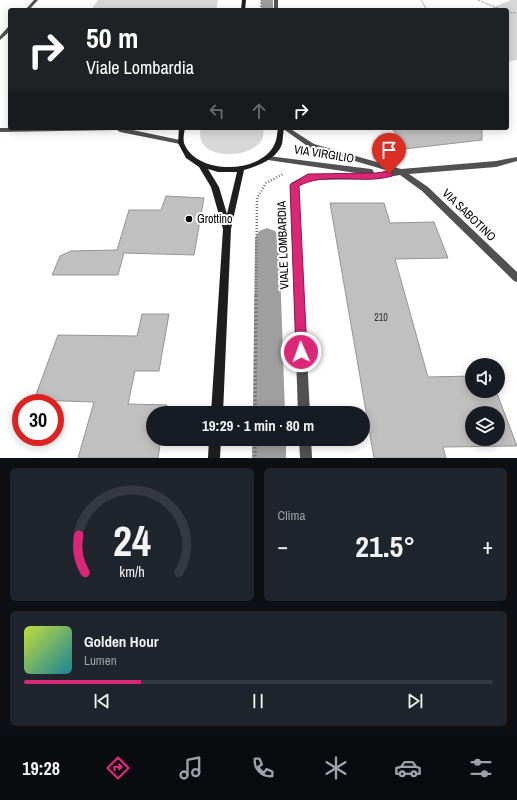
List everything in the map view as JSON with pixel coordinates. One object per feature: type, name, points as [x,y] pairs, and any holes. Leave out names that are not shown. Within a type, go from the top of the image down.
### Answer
[{"type":"main road","points":[[182,130],[180,142],[184,151],[191,158],[201,164],[227,170],[240,169],[256,165],[268,158],[278,147],[282,136],[281,130]]},
{"type":"main road","points":[[201,164],[215,187],[228,230]]},
{"type":"main road","points":[[217,406],[228,230],[240,169]]},
{"type":"main road","points":[[214,458],[215,446]]},
{"type":"street","points":[[28,8],[36,0]]},
{"type":"street","points":[[0,39],[8,30]]},
{"type":"street","points":[[0,130],[118,130],[180,142]]},
{"type":"street","name":"VIA VIRGILIO","points":[[288,130],[312,146],[401,172]]},
{"type":"street","name":"VIA VIRGILIO","points":[[268,158],[303,161],[365,171],[401,172],[496,164],[517,159]]},
{"type":"street","name":"VIA SABOTINO","points":[[401,172],[425,189],[517,278]]},
{"type":"street","name":"VIALE LOMBARDIA","points":[[304,406],[294,185],[308,177],[377,176],[401,172]]},
{"type":"street","points":[[305,446],[306,458]]},
{"type":"path","points":[[478,0],[497,8]]},
{"type":"path","points":[[255,406],[256,198],[266,183],[296,168],[303,161]]},
{"type":"path","points":[[255,446],[255,458]]},
{"type":"shaded area","points":[[98,0],[218,0],[216,8],[92,8]]},
{"type":"shaded area","points":[[511,0],[517,0],[517,60],[509,62],[509,8],[492,8]]},
{"type":"shaded area","points":[[201,130],[263,130],[262,139],[255,147],[244,152],[231,154],[218,153],[208,149],[201,140]]},
{"type":"building","points":[[393,130],[482,130],[482,140],[404,149]]},
{"type":"building","points":[[166,196],[204,198],[194,255],[124,253],[118,275],[52,275],[60,256],[71,251],[117,250],[129,210],[161,210]]},
{"type":"building","points":[[330,203],[384,203],[390,223],[434,222],[448,258],[395,259],[428,377],[465,376],[465,398],[499,398],[502,406],[465,406],[465,446],[505,446],[505,415],[517,446],[443,447],[446,458],[374,458],[370,435],[370,406],[365,406]]},
{"type":"building","points":[[142,314],[169,314],[159,371],[135,371],[128,404],[167,405],[146,406],[146,446],[160,446],[158,458],[78,458],[94,402],[64,401],[64,394],[36,394],[58,335],[137,336]]},
{"type":"waterway","points":[[267,0],[267,8]]},
{"type":"waterway","points":[[267,238],[269,406]]},
{"type":"waterway","points":[[269,446],[269,458]]},
{"type":"place","name":"Grottino","points":[[189,219]]},
{"type":"route","points":[[301,352],[294,185],[308,177],[377,176],[389,174]]}]
